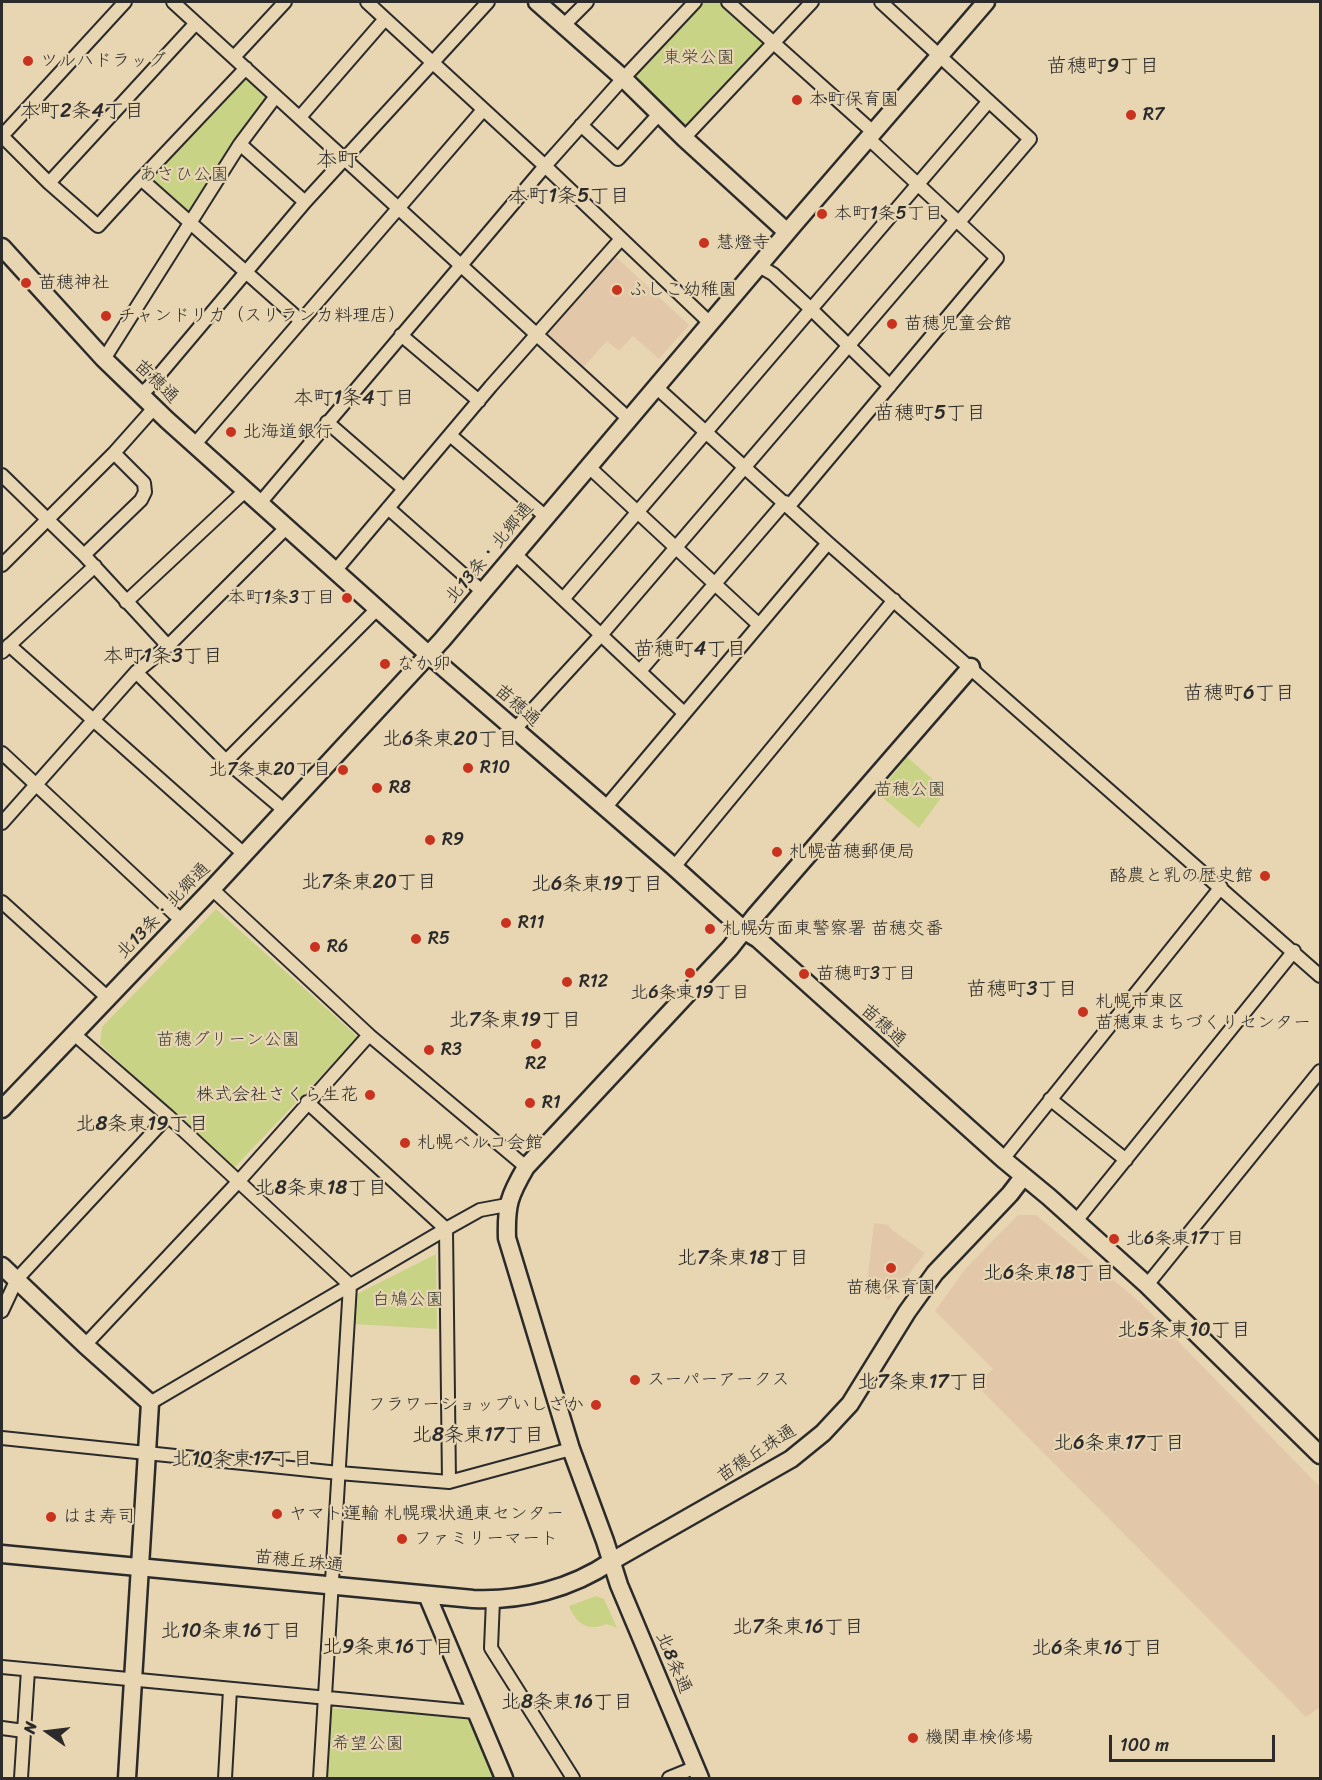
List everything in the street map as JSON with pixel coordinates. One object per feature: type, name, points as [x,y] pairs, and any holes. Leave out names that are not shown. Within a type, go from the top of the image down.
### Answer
[{"type":"street","points":[[125,2],[2,136],[50,183],[99,226],[141,178],[246,68]]},
{"type":"street","points":[[173,2],[630,420]]},
{"type":"street","points":[[234,57],[285,2]]},
{"type":"street","points":[[367,2],[545,166],[710,323]]},
{"type":"street","points":[[141,394],[305,202],[488,2]]},
{"type":"street","points":[[537,2],[623,78],[684,138],[787,232]]},
{"type":"street","points":[[563,26],[587,2]]},
{"type":"street","points":[[260,503],[545,166],[623,78],[695,2]]},
{"type":"street","points":[[640,671],[890,386],[997,258],[729,2]]},
{"type":"street","points":[[684,138],[812,2]]},
{"type":"street","points":[[515,729],[601,635],[848,344],[1030,139],[881,2]]},
{"type":"street","name":"北13条・北郷通","points":[[2,1106],[212,889],[429,655],[787,232],[986,2]]},
{"type":"street","points":[[300,117],[385,19]]},
{"type":"street","points":[[50,183],[196,23]]},
{"type":"street","points":[[105,358],[189,222],[240,144],[276,96]]},
{"type":"street","points":[[564,598],[989,101]]},
{"type":"street","points":[[195,444],[483,110]]},
{"type":"street","points":[[581,125],[618,159],[660,113]]},
{"type":"street","points":[[240,144],[305,202]]},
{"type":"street","points":[[141,178],[301,321]]},
{"type":"street","points":[[335,570],[537,333],[621,239]]},
{"type":"street","name":"苗穂通","points":[[2,247],[154,408],[377,609],[745,931],[758,939],[1023,1177]]},
{"type":"street","points":[[759,266],[773,274],[890,386]]},
{"type":"street","points":[[401,335],[479,401]]},
{"type":"street","points":[[656,387],[828,543],[1320,976]]},
{"type":"street","points":[[2,565],[114,453],[154,408]]},
{"type":"street","points":[[327,422],[404,489]]},
{"type":"street","points":[[450,435],[546,517]]},
{"type":"street","points":[[84,555],[141,500],[145,492],[144,483],[114,453]]},
{"type":"street","points":[[589,467],[758,624]]},
{"type":"street","points":[[2,475],[84,555],[168,646]]},
{"type":"street","points":[[126,602],[246,490]]},
{"type":"street","points":[[388,508],[483,592]]},
{"type":"street","points":[[2,823],[136,672],[168,646],[287,527]]},
{"type":"street","points":[[605,808],[828,543]]},
{"type":"street","points":[[515,554],[684,712]]},
{"type":"street","points":[[94,566],[5,649],[93,719],[244,854]]},
{"type":"street","points":[[674,867],[894,600]]},
{"type":"street","points":[[226,761],[377,609]]},
{"type":"street","points":[[150,1404],[480,1210],[507,1205],[526,1167],[745,931],[755,916],[971,667]]},
{"type":"street","points":[[136,672],[226,761],[284,810]]},
{"type":"street","points":[[2,753],[181,920]]},
{"type":"street","points":[[1003,1159],[1221,887]]},
{"type":"street","points":[[212,889],[369,1035],[526,1167]]},
{"type":"street","points":[[2,902],[108,998]]},
{"type":"street","points":[[1076,1221],[1294,951]]},
{"type":"street","points":[[74,1034],[168,1116],[350,1286]]},
{"type":"street","points":[[85,1345],[238,1182],[369,1035]]},
{"type":"street","points":[[1147,1285],[1320,1071]]},
{"type":"street","points":[[1050,1099],[1126,1160]]},
{"type":"street","points":[[307,1102],[446,1229],[449,1482]]},
{"type":"street","points":[[2,1311],[16,1279],[168,1116]]},
{"type":"street","points":[[1023,1177],[1147,1285],[1320,1455]]},
{"type":"street","name":"苗穂丘珠通","points":[[2,1554],[493,1600],[540,1594],[596,1572],[791,1459],[824,1433],[850,1404],[907,1312],[935,1274],[1023,1177]]},
{"type":"street","name":"北8条通","points":[[507,1205],[507,1239],[571,1449],[619,1585],[698,1773]]},
{"type":"street","points":[[2,1266],[150,1404]]},
{"type":"street","points":[[320,1779],[350,1286]]},
{"type":"street","points":[[127,1779],[150,1404]]},
{"type":"street","points":[[2,1438],[339,1473],[449,1482],[571,1449]]},
{"type":"street","points":[[427,1595],[504,1779]]},
{"type":"street","points":[[493,1600],[491,1648],[573,1779]]},
{"type":"street","points":[[2,1667],[475,1712]]},
{"type":"street","points":[[21,1779],[28,1670]]},
{"type":"street","points":[[225,1779],[230,1690]]},
{"type":"street","points":[[2,1728],[24,1731]]},
{"type":"street","points":[[669,1779],[698,1773]]},
{"type":"shaded area","name":"ふしこ幼稚園","points":[[614,255],[689,325],[659,359],[633,336],[619,351],[607,341],[582,369],[543,335]]},
{"type":"shaded area","points":[[1018,1215],[1036,1215],[1141,1303],[1320,1487],[1320,1707],[1306,1717],[976,1385],[993,1369],[935,1311],[966,1268]]},
{"type":"shaded area","name":"苗穂保育園","points":[[874,1223],[888,1225],[925,1253],[889,1300],[867,1283]]},
{"type":"green space","name":"東栄公園","points":[[702,2],[723,2],[765,42],[687,125],[684,125],[634,76],[635,71]]},
{"type":"green space","name":"あさひ公園","points":[[243,74],[266,95],[266,98],[190,211],[186,211],[149,178]]},
{"type":"green space","name":"苗穂公園","points":[[907,757],[946,791],[919,828],[878,794]]},
{"type":"green space","name":"苗穂グリーン公園","points":[[216,909],[358,1037],[233,1169],[100,1044],[102,1027]]},
{"type":"green space","name":"白鳩公園","points":[[436,1254],[437,1329],[353,1324],[355,1295]]},
{"type":"green space","points":[[596,1596],[604,1599],[617,1628],[607,1624],[588,1627],[575,1618],[569,1606]]},
{"type":"green space","name":"希望公園","points":[[328,1708],[468,1716],[493,1778],[325,1778]]},
{"type":"place","name":"ツルハドラッグ","points":[[28,61]]},
{"type":"place","name":"本町保育園","points":[[797,100]]},
{"type":"place","name":"R7","points":[[1131,115]]},
{"type":"place","name":"本町1条5丁目","points":[[822,214]]},
{"type":"place","name":"慧燈寺","points":[[704,243]]},
{"type":"place","name":"苗穂神社","points":[[26,283]]},
{"type":"place","name":"ふしこ幼稚園","points":[[617,290]]},
{"type":"place","name":"チャンドリカ（スリランカ料理店）","points":[[106,316]]},
{"type":"place","name":"苗穂児童会館","points":[[892,324]]},
{"type":"place","name":"北海道銀行","points":[[231,432]]},
{"type":"place","name":"本町1条3丁目","points":[[347,598]]},
{"type":"place","name":"なか卯","points":[[385,664]]},
{"type":"place","name":"R10","points":[[468,768]]},
{"type":"place","name":"北7条東20丁目","points":[[343,770]]},
{"type":"place","name":"R8","points":[[377,788]]},
{"type":"place","name":"R9","points":[[430,840]]},
{"type":"place","name":"札幌苗穂郵便局","points":[[777,852]]},
{"type":"place","name":"酪農と乳の歴史館","points":[[1265,876]]},
{"type":"place","name":"R11","points":[[506,923]]},
{"type":"place","name":"札幌方面東警察署 苗穂交番","points":[[710,929]]},
{"type":"place","name":"R5","points":[[416,939]]},
{"type":"place","name":"R6","points":[[315,947]]},
{"type":"place","name":"北6条東19丁目","points":[[690,973]]},
{"type":"place","name":"苗穂町3丁目","points":[[804,974]]},
{"type":"place","name":"R12","points":[[567,982]]},
{"type":"place","name":"札幌市東区 苗穂東まちづくりセンター","points":[[1083,1012]]},
{"type":"place","name":"R2","points":[[536,1044]]},
{"type":"place","name":"R3","points":[[429,1050]]},
{"type":"place","name":"株式会社さくら生花","points":[[370,1095]]},
{"type":"place","name":"R1","points":[[530,1103]]},
{"type":"place","name":"札幌ベルコ会館","points":[[405,1143]]},
{"type":"place","name":"北6条東17丁目","points":[[1114,1239]]},
{"type":"place","name":"苗穂保育園","points":[[891,1268]]},
{"type":"place","name":"スーパーアークス","points":[[635,1380]]},
{"type":"place","name":"フラワーショップいしざか","points":[[596,1405]]},
{"type":"place","name":"ヤマト運輸 札幌環状通東センター","points":[[277,1514]]},
{"type":"place","name":"はま寿司","points":[[51,1517]]},
{"type":"place","name":"ファミリーマート","points":[[402,1539]]},
{"type":"place","name":"機関車検修場","points":[[913,1738]]},
{"type":"district","name":"苗穂町9丁目","points":[[1103,67]]},
{"type":"district","name":"本町2条4丁目","points":[[82,112]]},
{"type":"district","name":"本町","points":[[337,161]]},
{"type":"district","name":"本町1条5丁目","points":[[569,197]]},
{"type":"district","name":"本町1条4丁目","points":[[354,399]]},
{"type":"district","name":"苗穂町5丁目","points":[[930,414]]},
{"type":"district","name":"苗穂町4丁目","points":[[690,650]]},
{"type":"district","name":"本町1条3丁目","points":[[163,657]]},
{"type":"district","name":"苗穂町6丁目","points":[[1239,694]]},
{"type":"district","name":"北6条東20丁目","points":[[450,740]]},
{"type":"district","name":"北7条東20丁目","points":[[369,883]]},
{"type":"district","name":"北6条東19丁目","points":[[597,885]]},
{"type":"district","name":"苗穂町3丁目","points":[[1022,990]]},
{"type":"district","name":"北7条東19丁目","points":[[515,1021]]},
{"type":"district","name":"北8条東19丁目","points":[[142,1125]]},
{"type":"district","name":"北8条東18丁目","points":[[321,1189]]},
{"type":"district","name":"北7条東18丁目","points":[[743,1259]]},
{"type":"district","name":"北6条東18丁目","points":[[1049,1274]]},
{"type":"district","name":"北5条東10丁目","points":[[1184,1331]]},
{"type":"district","name":"北7条東17丁目","points":[[923,1383]]},
{"type":"district","name":"北8条東17丁目","points":[[478,1436]]},
{"type":"district","name":"北6条東17丁目","points":[[1119,1444]]},
{"type":"district","name":"北10条東17丁目","points":[[242,1460]]},
{"type":"district","name":"北7条東16丁目","points":[[798,1628]]},
{"type":"district","name":"北10条東16丁目","points":[[231,1632]]},
{"type":"district","name":"北9条東16丁目","points":[[388,1648]]},
{"type":"district","name":"北6条東16丁目","points":[[1097,1649]]},
{"type":"district","name":"北8条東16丁目","points":[[567,1703]]}]
